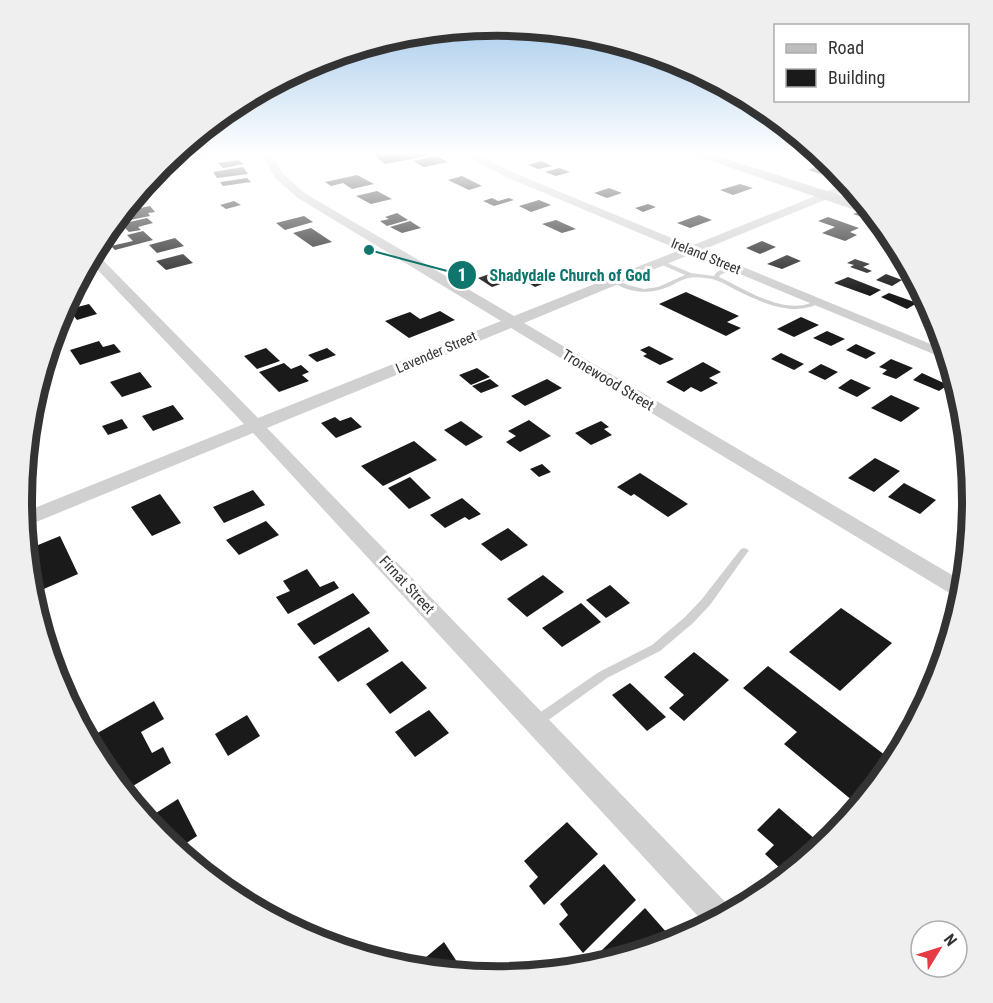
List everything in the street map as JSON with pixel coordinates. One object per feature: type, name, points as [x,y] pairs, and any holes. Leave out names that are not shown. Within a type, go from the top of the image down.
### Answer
[{"type":"street","name":"Tronewood Street","points":[[310,201],[954,587]]},
{"type":"street","name":"Ireland Street","points":[[573,201],[937,352]]},
{"type":"street","name":"Lavender Street","points":[[32,516],[257,427],[510,321],[812,201]]},
{"type":"street","name":"Firnat Street","points":[[98,263],[257,427],[715,912]]},
{"type":"lane","points":[[660,262],[690,275],[716,278],[784,307],[803,308],[818,302]]},
{"type":"lane","points":[[716,278],[718,274],[733,267]]},
{"type":"lane","points":[[614,281],[633,291],[643,293],[690,275]]},
{"type":"lane","points":[[536,722],[603,675],[656,648],[706,602],[744,551]]},
{"type":"building","points":[[234,201],[241,205],[226,209],[220,205]]},
{"type":"building","points":[[365,201],[384,201],[371,204]]},
{"type":"building","points":[[484,201],[511,201],[494,206]]},
{"type":"building","points":[[536,201],[551,205],[531,212],[519,206]]},
{"type":"building","points":[[648,204],[656,207],[643,212],[635,208]]},
{"type":"building","points":[[150,206],[155,212],[148,213],[150,216],[126,221],[135,209]]},
{"type":"building","points":[[860,212],[865,218],[853,214]]},
{"type":"building","points":[[397,213],[408,220],[387,226],[380,221],[389,219],[385,217]]},
{"type":"building","points":[[699,215],[712,220],[690,228],[677,223]]},
{"type":"building","points":[[304,216],[313,222],[285,230],[276,223]]},
{"type":"building","points":[[828,217],[859,228],[850,232],[857,235],[845,241],[822,233],[835,227],[818,221]]},
{"type":"building","points":[[147,218],[153,223],[138,227],[141,230],[129,232],[123,226]]},
{"type":"building","points":[[556,220],[576,229],[562,233],[542,224]]},
{"type":"building","points":[[410,221],[421,228],[402,233],[390,227]]},
{"type":"building","points":[[311,228],[332,242],[313,247],[293,233]]},
{"type":"building","points":[[143,231],[153,240],[115,250],[111,246],[133,241],[127,235]]},
{"type":"building","points":[[175,238],[184,246],[157,253],[149,245]]},
{"type":"building","points":[[762,241],[776,247],[760,254],[746,248]]},
{"type":"building","points":[[183,254],[193,263],[166,270],[156,261]]},
{"type":"building","points":[[787,255],[801,261],[782,269],[767,264]]},
{"type":"building","points":[[855,259],[870,264],[863,267],[872,271],[867,273],[850,267],[854,265],[847,263]]},
{"type":"building","points":[[551,271],[559,275],[535,287],[524,280]]},
{"type":"building","points":[[495,272],[509,281],[492,287],[478,278]]},
{"type":"building","points":[[886,274],[902,280],[892,286],[876,280]]},
{"type":"building","points":[[848,277],[881,290],[870,296],[834,283]]},
{"type":"building","points":[[686,292],[739,316],[727,322],[741,328],[726,336],[659,304]]},
{"type":"building","points":[[889,293],[917,303],[907,309],[881,297]]},
{"type":"building","points":[[89,304],[97,314],[77,320],[73,315],[71,316],[74,308]]},
{"type":"building","points":[[440,311],[455,320],[409,338],[385,321],[410,312],[420,319]]},
{"type":"building","points":[[801,317],[819,325],[794,337],[777,329]]},
{"type":"building","points":[[827,331],[845,339],[831,346],[813,338]]},
{"type":"building","points":[[99,341],[103,347],[114,344],[121,352],[80,365],[70,350]]},
{"type":"building","points":[[856,344],[876,353],[866,359],[846,350]]},
{"type":"building","points":[[649,346],[674,359],[660,365],[643,356],[647,354],[640,350]]},
{"type":"building","points":[[266,348],[280,361],[257,369],[244,356]]},
{"type":"building","points":[[327,348],[336,355],[317,362],[308,355]]},
{"type":"building","points":[[781,353],[804,364],[794,370],[771,359]]},
{"type":"building","points":[[891,359],[913,368],[896,379],[882,374],[887,370],[879,367]]},
{"type":"building","points":[[703,362],[721,372],[709,378],[718,383],[701,392],[691,387],[684,392],[666,382]]},
{"type":"building","points":[[284,363],[291,369],[301,365],[309,372],[302,375],[309,381],[279,392],[259,372]]},
{"type":"building","points":[[821,364],[838,372],[825,380],[808,372]]},
{"type":"building","points":[[477,368],[490,377],[471,385],[459,375]]},
{"type":"building","points":[[140,372],[152,387],[122,397],[110,382]]},
{"type":"building","points":[[922,373],[947,386],[939,391],[913,380]]},
{"type":"building","points":[[490,379],[499,386],[481,393],[472,386]]},
{"type":"building","points":[[547,379],[562,388],[525,406],[511,396]]},
{"type":"building","points":[[851,379],[871,388],[857,397],[838,388]]},
{"type":"building","points":[[891,395],[920,408],[901,422],[871,408]]},
{"type":"building","points":[[173,405],[184,419],[153,431],[142,416]]},
{"type":"building","points":[[335,417],[340,421],[351,417],[362,427],[336,438],[321,423]]},
{"type":"building","points":[[122,419],[128,428],[108,435],[102,426]]},
{"type":"building","points":[[529,420],[551,436],[520,452],[506,442],[516,436],[508,431]]},
{"type":"building","points":[[461,421],[483,437],[466,446],[444,430]]},
{"type":"building","points":[[601,421],[609,427],[604,429],[612,435],[591,445],[575,433]]},
{"type":"building","points":[[414,441],[437,460],[383,486],[361,466]]},
{"type":"building","points":[[875,458],[900,471],[874,492],[848,478]]},
{"type":"building","points":[[542,464],[551,472],[539,477],[530,469]]},
{"type":"building","points":[[640,473],[688,504],[668,517],[634,494],[631,496],[617,487]]},
{"type":"building","points":[[410,477],[431,498],[409,509],[388,488]]},
{"type":"building","points":[[904,483],[936,500],[920,514],[888,497]]},
{"type":"building","points":[[253,490],[265,505],[224,523],[213,507]]},
{"type":"building","points":[[160,494],[181,523],[152,536],[131,507]]},
{"type":"building","points":[[462,498],[481,514],[469,520],[465,517],[445,528],[430,515]]},
{"type":"building","points":[[266,521],[279,535],[239,555],[226,540]]},
{"type":"building","points":[[508,528],[528,545],[501,561],[481,544]]},
{"type":"building","points":[[60,536],[78,574],[40,591],[33,547]]},
{"type":"building","points":[[307,569],[320,587],[334,581],[339,588],[288,614],[276,597],[290,591],[283,581]]},
{"type":"building","points":[[543,575],[564,592],[527,617],[507,599]]},
{"type":"building","points":[[610,585],[630,603],[606,618],[586,600]]},
{"type":"building","points":[[353,593],[370,613],[314,645],[297,624]]},
{"type":"building","points":[[581,603],[601,622],[562,647],[542,628]]},
{"type":"building","points":[[841,608],[892,643],[840,691],[789,652]]},
{"type":"building","points":[[369,627],[389,651],[338,682],[318,657]]},
{"type":"building","points":[[694,652],[729,680],[684,721],[669,708],[684,695],[664,677]]},
{"type":"building","points":[[402,661],[427,688],[390,714],[366,684]]},
{"type":"building","points":[[768,666],[886,756],[852,800],[784,744],[797,732],[743,688]]},
{"type":"building","points":[[630,683],[666,717],[647,731],[612,695]]},
{"type":"building","points":[[154,701],[164,719],[141,732],[152,753],[163,747],[171,763],[130,788],[94,735]]},
{"type":"building","points":[[429,710],[449,733],[415,757],[395,732]]},
{"type":"building","points":[[247,715],[260,736],[228,756],[215,734]]},
{"type":"building","points":[[178,799],[197,836],[184,845],[153,815]]},
{"type":"building","points":[[779,808],[815,839],[781,869],[765,854],[774,845],[757,830]]},
{"type":"building","points":[[567,822],[598,854],[544,905],[529,886],[538,877],[524,861]]},
{"type":"building","points":[[604,864],[636,900],[583,953],[559,924],[568,915],[560,904]]},
{"type":"building","points":[[645,908],[668,934],[617,951],[598,954]]},
{"type":"building","points":[[444,942],[459,965],[436,963],[422,961]]},
{"type":"place","name":"Shadydale Church of God","points":[[369,250]]}]
